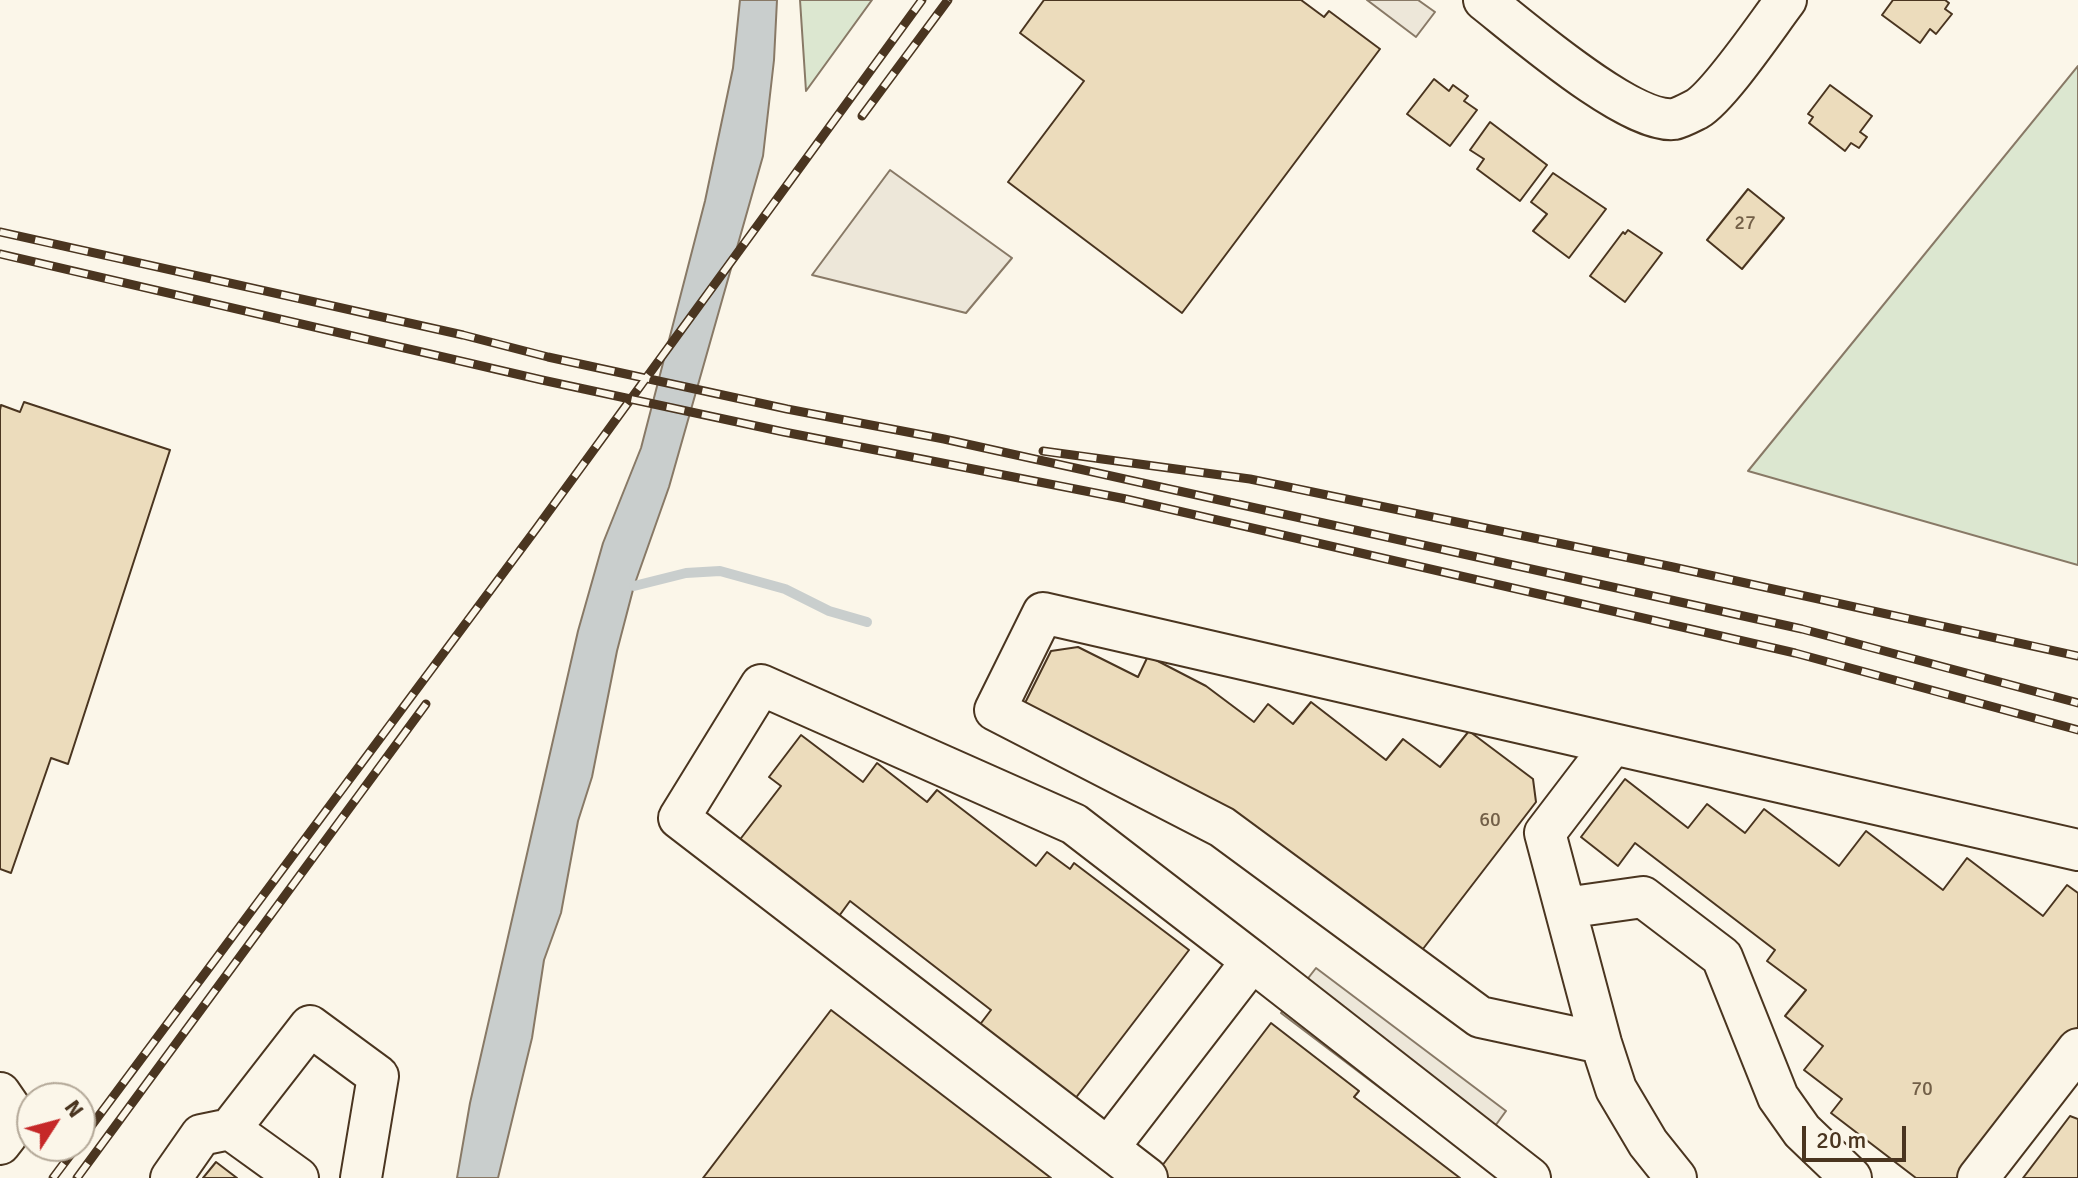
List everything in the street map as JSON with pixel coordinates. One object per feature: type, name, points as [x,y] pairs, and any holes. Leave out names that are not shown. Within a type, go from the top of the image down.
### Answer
[{"type":"street","points":[[1484,0],[1607,96],[1674,119],[1699,108],[1717,89],[1786,0]]},
{"type":"street","points":[[1601,1043],[1480,1017],[1222,827],[995,710],[1043,613],[2078,850]]},
{"type":"street","points":[[1147,1178],[679,818],[761,685],[1074,824],[1530,1178]]},
{"type":"street","points":[[1613,744],[1545,833],[1616,1089],[1648,1143],[1676,1178]]},
{"type":"street","points":[[1565,908],[1643,897],[1722,957],[1778,1097],[1802,1131],[1851,1178]]},
{"type":"street","points":[[1108,1148],[1252,961]]},
{"type":"street","points":[[171,1178],[201,1135],[230,1129],[310,1026],[378,1076],[361,1178]]},
{"type":"street","points":[[1978,1178],[2078,1049]]},
{"type":"street","points":[[2010,1178],[2078,1086]]},
{"type":"street","points":[[0,1093],[11,1109],[7,1135],[0,1144]]},
{"type":"street","points":[[230,1129],[298,1178]]},
{"type":"green space","points":[[800,0],[872,0],[806,91]]},
{"type":"green space","points":[[2078,66],[2078,565],[1748,471]]},
{"type":"shaded area","points":[[740,0],[777,0],[763,156],[669,487],[634,586],[617,651],[592,777],[578,821],[561,913],[544,960],[532,1038],[498,1178],[457,1178],[470,1103],[578,631],[603,543],[641,448],[705,201],[733,68]]},
{"type":"shaded area","points":[[1367,0],[1418,0],[1435,12],[1416,37]]},
{"type":"shaded area","points":[[890,170],[1012,258],[966,313],[812,275]]},
{"type":"shaded area","points":[[1316,968],[1506,1111],[1490,1133],[1499,1178],[1281,1013]]},
{"type":"building","points":[[1044,0],[1301,0],[1324,17],[1329,11],[1380,49],[1182,313],[1008,182],[1084,81],[1020,33]]},
{"type":"building","points":[[1893,0],[1945,0],[1949,3],[1945,9],[1952,14],[1936,34],[1930,29],[1920,43],[1882,15]]},
{"type":"building","points":[[1434,79],[1449,91],[1453,85],[1468,96],[1464,101],[1477,110],[1450,146],[1407,114]]},
{"type":"building","points":[[1830,85],[1872,116],[1860,132],[1867,137],[1859,148],[1851,143],[1845,151],[1809,123],[1813,117],[1808,114]]},
{"type":"building","points":[[1490,122],[1547,165],[1520,201],[1477,169],[1484,159],[1470,150]]},
{"type":"building","points":[[1553,173],[1606,209],[1569,258],[1533,231],[1547,214],[1531,202]]},
{"type":"building","points":[[1748,189],[1784,218],[1742,269],[1707,240]]},
{"type":"building","points":[[1628,230],[1662,253],[1625,302],[1590,276],[1623,232],[1625,234]]},
{"type":"building","points":[[24,402],[170,450],[68,764],[51,758],[11,873],[0,869],[0,410],[1,405],[20,412]]},
{"type":"building","points":[[1078,647],[1138,677],[1148,656],[1206,686],[1254,722],[1268,704],[1293,724],[1311,702],[1386,760],[1403,739],[1440,767],[1469,731],[1533,779],[1536,802],[1416,958],[1022,709],[1051,651]]},
{"type":"building","points":[[801,735],[863,782],[877,763],[927,802],[937,790],[1036,866],[1047,852],[1070,869],[1074,863],[1189,950],[1068,1108],[972,1035],[991,1010],[850,901],[834,923],[735,846],[781,786],[769,777]]},
{"type":"building","points":[[1625,779],[1688,828],[1707,804],[1745,833],[1764,809],[1839,866],[1866,831],[1943,890],[1967,858],[2043,916],[2067,885],[2078,893],[2078,1027],[1962,1178],[1916,1178],[1831,1113],[1842,1099],[1804,1070],[1823,1046],[1785,1016],[1806,990],[1767,961],[1775,950],[1635,843],[1618,866],[1581,837]]},
{"type":"building","points":[[831,1010],[1051,1178],[703,1178]]},
{"type":"building","points":[[1271,1023],[1359,1091],[1354,1097],[1460,1178],[1159,1178],[1155,1175]]},
{"type":"building","points":[[2070,1116],[2078,1119],[2078,1178],[2023,1178]]},
{"type":"building","points":[[216,1162],[237,1178],[203,1178]]},
{"type":"waterway","points":[[634,586],[686,573],[720,571],[785,589],[829,611],[867,622]]},
{"type":"railway","points":[[96,1120],[536,529],[922,0]]},
{"type":"railway","points":[[862,116],[948,0]]},
{"type":"railway","points":[[0,232],[463,335],[548,357],[787,409],[944,439],[1802,629],[2078,703]]},
{"type":"railway","points":[[0,254],[542,380],[784,432],[1126,499],[1795,653],[2078,730]]},
{"type":"railway","points":[[1043,451],[1250,479],[2078,656]]},
{"type":"railway","points":[[77,1178],[426,704]]},
{"type":"railway","points":[[53,1178],[65,1162]]}]
